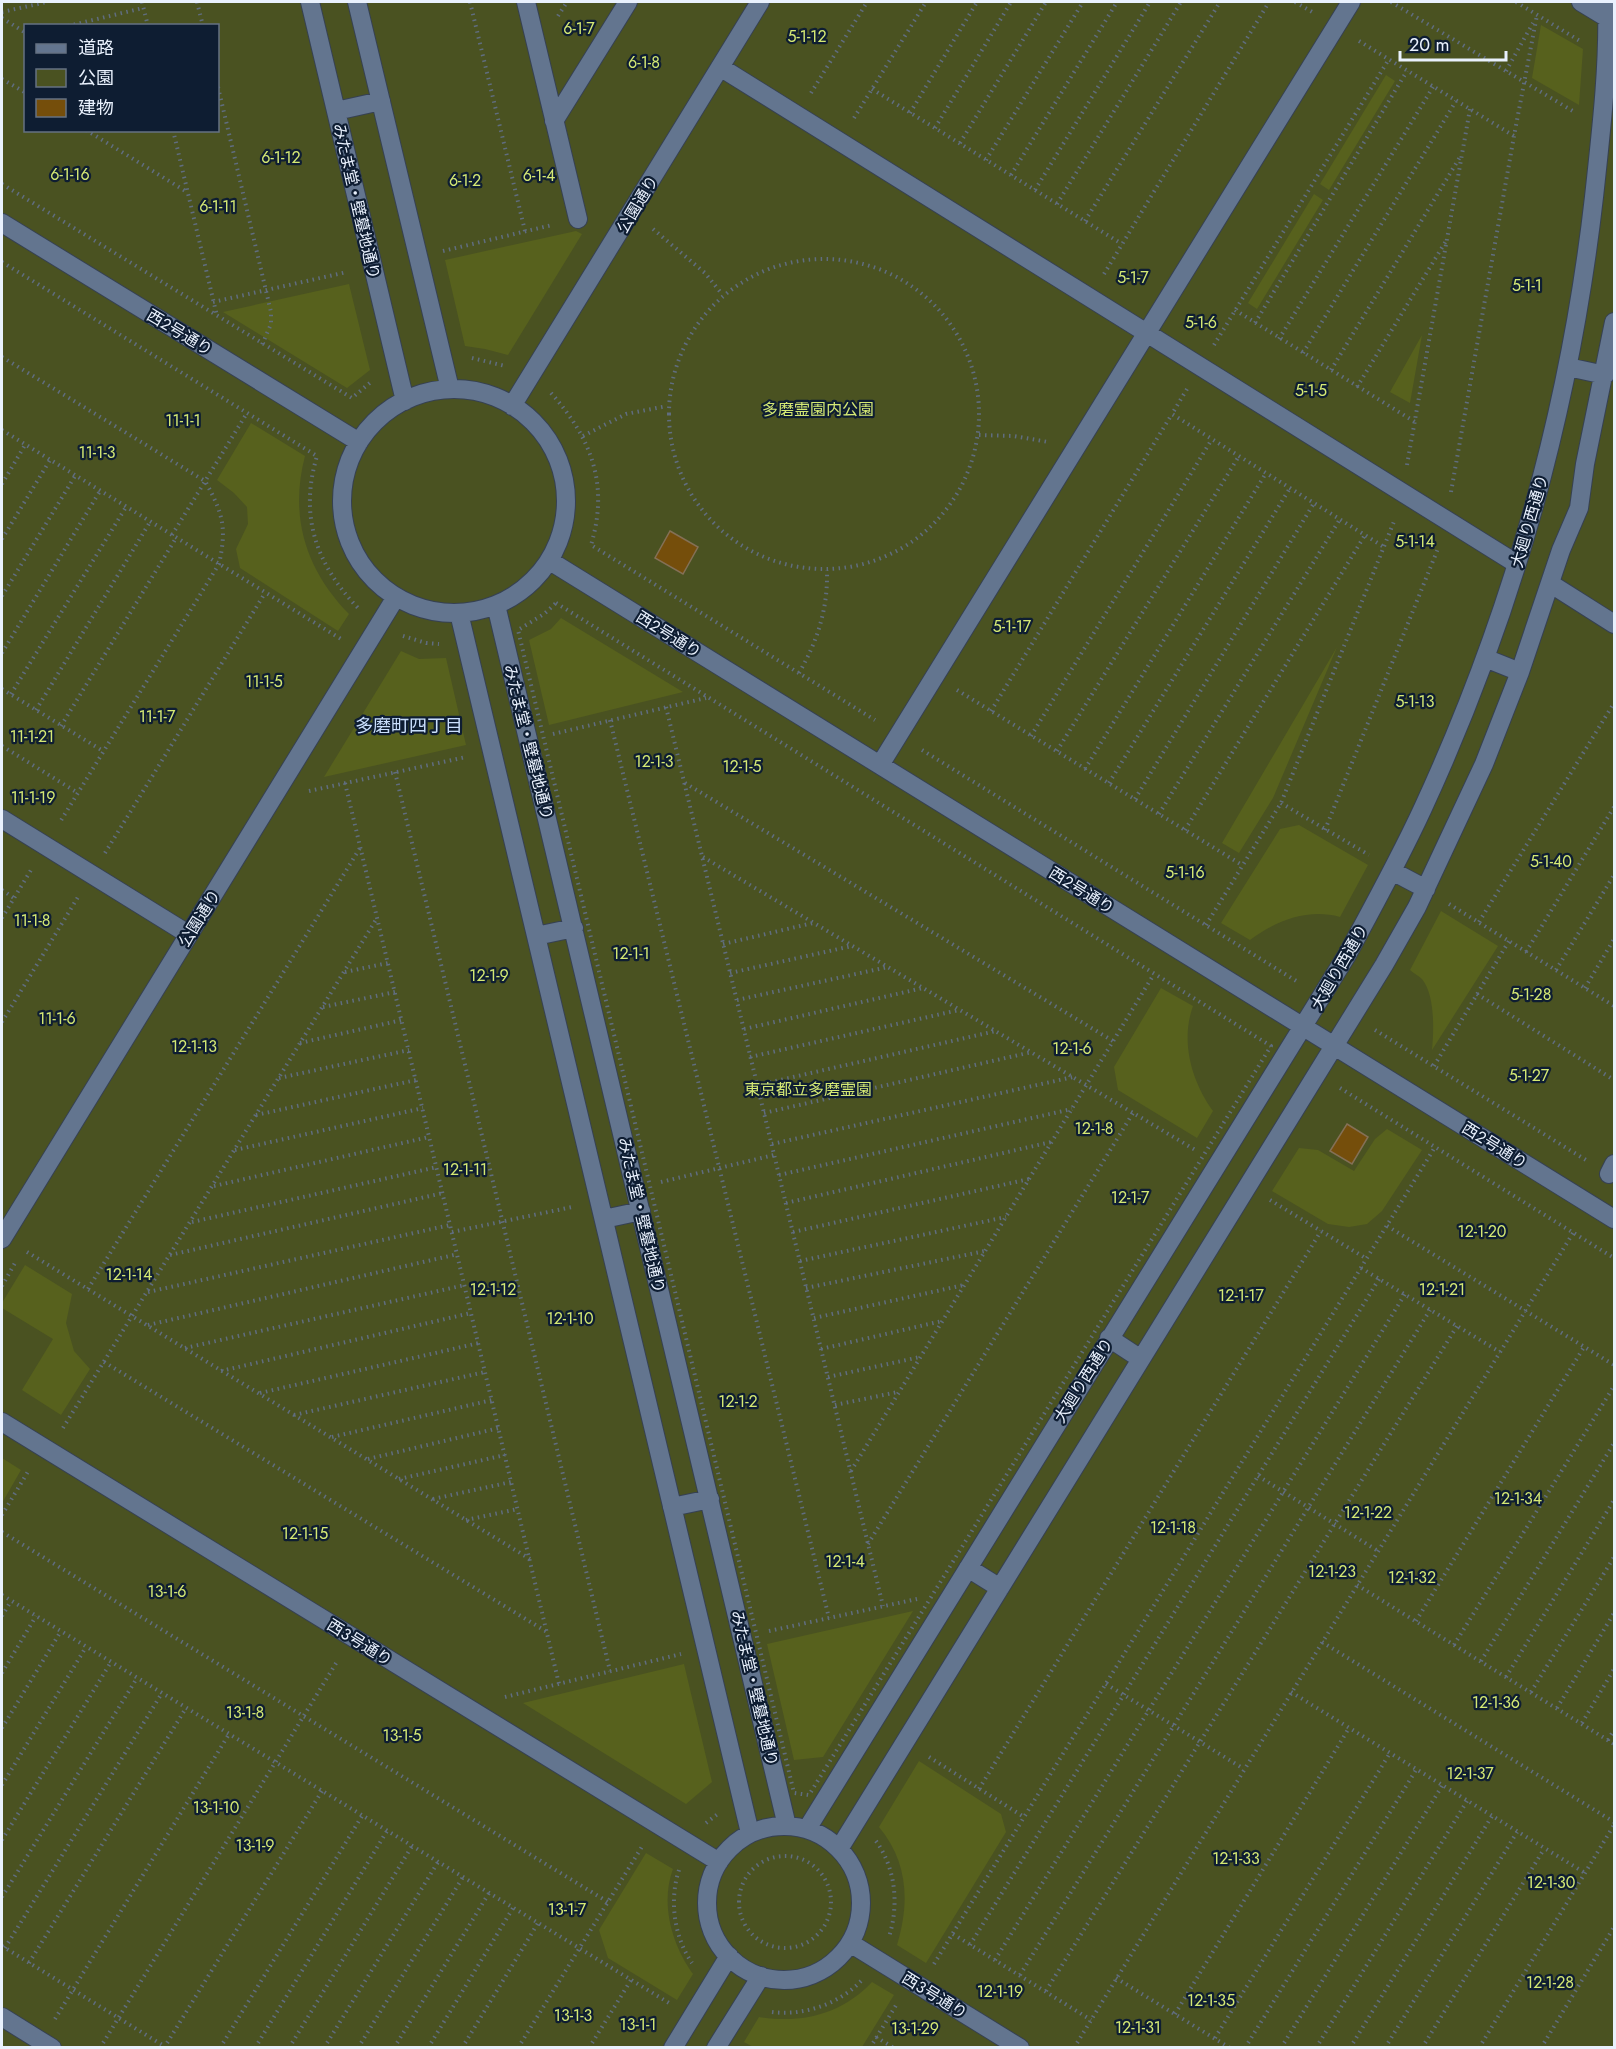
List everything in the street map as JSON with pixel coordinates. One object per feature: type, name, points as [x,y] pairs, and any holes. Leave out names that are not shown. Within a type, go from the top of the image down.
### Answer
[{"type":"lane","name":"みたま堂・壁墓地通り","points":[[309,2],[405,401]]},
{"type":"lane","points":[[357,2],[450,389]]},
{"type":"lane","points":[[526,2],[578,219]]},
{"type":"lane","points":[[554,121],[628,2]]},
{"type":"lane","name":"公園通り","points":[[512,406],[760,2]]},
{"type":"lane","points":[[880,765],[1352,2]]},
{"type":"lane","points":[[1581,2],[1609,14]]},
{"type":"lane","name":"大廻り西通り","points":[[807,1829],[1347,955],[1392,871],[1452,742],[1485,658],[1517,564],[1548,452],[1568,367],[1587,251],[1607,150],[1605,82],[1609,14]]},
{"type":"lane","points":[[720,67],[1517,564]]},
{"type":"lane","points":[[336,111],[381,101]]},
{"type":"lane","name":"西２号通り","points":[[2,223],[359,442]]},
{"type":"lane","points":[[839,1849],[1384,965],[1426,889],[1484,764],[1520,672],[1561,550],[1579,508],[1585,464],[1614,322]]},
{"type":"lane","points":[[1568,367],[1605,375]]},
{"type":"lane","points":[[450,389],[493,396],[530,419],[545,436],[556,455],[563,476],[566,497],[565,519],[559,541],[549,561],[527,587],[496,605],[459,613],[416,606],[396,597],[380,585],[356,554],[348,536],[342,497],[350,460],[359,442],[372,425],[387,411],[405,401],[420,395],[450,389]]},
{"type":"lane","name":"西２号通り","points":[[549,561],[1614,1219]]},
{"type":"lane","points":[[1551,584],[1614,624]]},
{"type":"lane","name":"公園通り","points":[[2,1239],[396,597]]},
{"type":"lane","name":"みたま堂・壁墓地通り","points":[[496,605],[787,1826]]},
{"type":"lane","points":[[459,613],[750,1833]]},
{"type":"lane","points":[[1485,658],[1520,672]]},
{"type":"lane","points":[[2,819],[189,934]]},
{"type":"lane","points":[[1392,871],[1426,889]]},
{"type":"lane","points":[[537,936],[574,928]]},
{"type":"lane","points":[[604,1220],[641,1211]]},
{"type":"lane","points":[[1109,1338],[1141,1359]]},
{"type":"lane","name":"西３号通り","points":[[2,1422],[719,1862]]},
{"type":"lane","points":[[672,1507],[710,1499]]},
{"type":"lane","points":[[968,1568],[1000,1588]]},
{"type":"lane","points":[[787,1826],[807,1829],[825,1837],[839,1849],[855,1870],[862,1900],[861,1915],[850,1944],[830,1965],[803,1978],[788,1980],[760,1976],[729,1956],[714,1935],[707,1905],[712,1876],[728,1850],[750,1833],[766,1828],[787,1826]]},
{"type":"lane","name":"西３号通り","points":[[850,1944],[1020,2048]]},
{"type":"lane","points":[[673,2048],[729,1956]]},
{"type":"lane","points":[[716,2048],[760,1976]]},
{"type":"lane","points":[[2,2017],[46,2044]]},
{"type":"path","points":[[2,12],[47,2]]},
{"type":"path","points":[[142,2],[147,24]]},
{"type":"path","points":[[197,2],[202,24]]},
{"type":"path","points":[[436,252],[525,231],[470,2]]},
{"type":"path","points":[[798,116],[867,2]]},
{"type":"path","points":[[839,142],[926,2]]},
{"type":"path","points":[[910,112],[977,2]]},
{"type":"path","points":[[935,128],[1011,2]]},
{"type":"path","points":[[960,143],[1046,2]]},
{"type":"path","points":[[986,160],[1083,2]]},
{"type":"path","points":[[1011,175],[1117,2]]},
{"type":"path","points":[[1035,190],[1150,2]]},
{"type":"path","points":[[1058,204],[1181,2]]},
{"type":"path","points":[[1085,221],[1220,2]]},
{"type":"path","points":[[1090,298],[1269,2]]},
{"type":"path","points":[[1295,2],[1514,136]]},
{"type":"path","points":[[1391,2],[1580,116]]},
{"type":"path","points":[[1516,2],[1588,46]]},
{"type":"path","points":[[76,24],[143,8]]},
{"type":"path","points":[[1506,71],[1537,15]]},
{"type":"path","points":[[2,18],[24,32]]},
{"type":"path","points":[[1325,830],[1443,536],[1535,20]]},
{"type":"path","points":[[990,711],[1389,60]]},
{"type":"path","points":[[1255,323],[1407,71]]},
{"type":"path","points":[[2,79],[24,92]]},
{"type":"path","points":[[1279,339],[1433,87]]},
{"type":"path","points":[[872,89],[1122,244]]},
{"type":"path","points":[[219,91],[266,291],[271,324],[263,344],[245,372]]},
{"type":"path","points":[[1303,353],[1456,101]]},
{"type":"path","points":[[1206,925],[1281,803],[1398,510],[1470,109]]},
{"type":"path","points":[[89,132],[187,193]]},
{"type":"path","points":[[172,132],[217,316],[200,344]]},
{"type":"path","points":[[1331,370],[1462,153]]},
{"type":"path","points":[[2,184],[352,398],[379,377]]},
{"type":"path","points":[[652,228],[705,273],[722,294]]},
{"type":"path","points":[[1357,387],[1447,240]]},
{"type":"path","points":[[807,258],[854,261],[898,277],[936,305],[963,343],[978,388],[979,435],[967,477],[944,515],[910,544],[871,563],[827,570],[776,562],[731,539],[695,502],[673,456],[667,405],[675,364],[694,326],[722,294],[762,270],[807,258]]},
{"type":"path","points":[[2,270],[3,264],[317,456],[309,496],[316,546],[327,570],[358,609]]},
{"type":"path","points":[[213,302],[353,271]]},
{"type":"path","points":[[1234,310],[1415,422]]},
{"type":"path","points":[[2,357],[205,481],[218,503],[224,542],[219,564],[2,918]]},
{"type":"path","points":[[461,357],[483,359],[506,366]]},
{"type":"path","points":[[550,392],[567,411],[592,455],[599,505],[596,530],[591,545],[1299,983]]},
{"type":"path","points":[[583,436],[626,414],[667,405]]},
{"type":"path","points":[[61,726],[247,413]]},
{"type":"path","points":[[1172,414],[1384,547]]},
{"type":"path","points":[[2,430],[362,652]]},
{"type":"path","points":[[979,435],[1014,436],[1047,442],[1074,452]]},
{"type":"path","points":[[1031,736],[1212,439]]},
{"type":"path","points":[[2,484],[25,445]]},
{"type":"path","points":[[1057,751],[1239,456]]},
{"type":"path","points":[[2,539],[50,460]]},
{"type":"path","points":[[1085,769],[1266,473]]},
{"type":"path","points":[[2,596],[75,476]]},
{"type":"path","points":[[1109,783],[1290,488]]},
{"type":"path","points":[[2,653],[100,491]]},
{"type":"path","points":[[1135,800],[1314,503]]},
{"type":"path","points":[[11,694],[126,507]]},
{"type":"path","points":[[1159,814],[1340,519]]},
{"type":"path","points":[[36,710],[150,522]]},
{"type":"path","points":[[1185,830],[1365,536]]},
{"type":"path","points":[[799,674],[823,616],[827,594],[827,570]]},
{"type":"path","points":[[2,1022],[265,593]]},
{"type":"path","points":[[518,630],[544,614],[556,603],[1271,1046]]},
{"type":"path","points":[[400,635],[443,644]]},
{"type":"path","points":[[528,739],[707,698],[725,669]]},
{"type":"path","points":[[935,677],[1242,865]]},
{"type":"path","points":[[2,689],[104,752]]},
{"type":"path","points":[[1479,922],[1614,703]]},
{"type":"path","points":[[666,707],[883,1606]]},
{"type":"path","points":[[610,720],[829,1618]]},
{"type":"path","points":[[2,746],[78,793]]},
{"type":"path","points":[[284,779],[304,792],[493,750]]},
{"type":"path","points":[[394,772],[610,1671]]},
{"type":"path","points":[[345,783],[559,1684]]},
{"type":"path","points":[[685,783],[1113,1041]]},
{"type":"path","points":[[1281,803],[1375,859]]},
{"type":"path","points":[[1526,952],[1614,807]]},
{"type":"path","points":[[88,1289],[360,848]]},
{"type":"path","points":[[702,856],[1204,1155]]},
{"type":"path","points":[[1556,970],[1614,875]]},
{"type":"path","points":[[2,890],[14,898]]},
{"type":"path","points":[[1444,901],[1614,1006]]},
{"type":"path","points":[[62,1431],[378,918]]},
{"type":"path","points":[[723,944],[814,923]]},
{"type":"path","points":[[1584,988],[1614,939]]},
{"type":"path","points":[[1434,1066],[1509,941]]},
{"type":"path","points":[[730,973],[852,946]]},
{"type":"path","points":[[344,972],[388,963]]},
{"type":"path","points":[[737,1000],[888,967]]},
{"type":"path","points":[[851,1471],[1154,974]]},
{"type":"path","points":[[744,1029],[923,988]]},
{"type":"path","points":[[322,1007],[395,992]]},
{"type":"path","points":[[1477,994],[1614,1080]]},
{"type":"path","points":[[750,1057],[959,1010]]},
{"type":"path","points":[[300,1043],[402,1020]]},
{"type":"path","points":[[1372,1028],[1612,1169]]},
{"type":"path","points":[[758,1085],[996,1031]]},
{"type":"path","points":[[279,1078],[409,1050]]},
{"type":"path","points":[[764,1113],[1032,1052]]},
{"type":"path","points":[[772,1144],[1074,1077]]},
{"type":"path","points":[[256,1115],[416,1080]]},
{"type":"path","points":[[1336,1086],[1614,1258]]},
{"type":"path","points":[[235,1150],[423,1108]]},
{"type":"path","points":[[779,1175],[1072,1109]]},
{"type":"path","points":[[868,1545],[1133,1113]]},
{"type":"path","points":[[213,1186],[429,1137]]},
{"type":"path","points":[[786,1203],[1052,1142]]},
{"type":"path","points":[[930,1971],[1435,1147]]},
{"type":"path","points":[[650,1184],[774,1155]]},
{"type":"path","points":[[190,1222],[437,1167]]},
{"type":"path","points":[[793,1232],[1029,1179]]},
{"type":"path","points":[[170,1255],[443,1193]]},
{"type":"path","points":[[1264,1196],[1367,1258]]},
{"type":"path","points":[[452,1232],[580,1205]]},
{"type":"path","points":[[800,1261],[1006,1217]]},
{"type":"path","points":[[148,1292],[450,1226]]},
{"type":"path","points":[[1387,1226],[1614,1365]]},
{"type":"path","points":[[979,1789],[1321,1231]]},
{"type":"path","points":[[1074,2047],[1573,1233]]},
{"type":"path","points":[[24,1250],[530,1559]]},
{"type":"path","points":[[806,1288],[985,1251]]},
{"type":"path","points":[[147,1326],[458,1254]]},
{"type":"path","points":[[1361,1268],[1500,1352]]},
{"type":"path","points":[[970,1945],[1379,1279]]},
{"type":"path","points":[[185,1348],[465,1285]]},
{"type":"path","points":[[814,1318],[964,1285]]},
{"type":"path","points":[[995,1960],[1405,1294]]},
{"type":"path","points":[[1020,1975],[1430,1310]]},
{"type":"path","points":[[221,1371],[471,1313]]},
{"type":"path","points":[[821,1349],[942,1321]]},
{"type":"path","points":[[1046,1991],[1457,1326]]},
{"type":"path","points":[[259,1394],[478,1343]]},
{"type":"path","points":[[1416,1621],[1584,1347]]},
{"type":"path","points":[[828,1377],[920,1357]]},
{"type":"path","points":[[104,1362],[548,1632]]},
{"type":"path","points":[[294,1415],[485,1372]]},
{"type":"path","points":[[1454,1645],[1614,1386]]},
{"type":"path","points":[[835,1405],[899,1392]]},
{"type":"path","points":[[331,1437],[492,1400]]},
{"type":"path","points":[[366,1459],[499,1428]]},
{"type":"path","points":[[1481,1661],[1614,1443]]},
{"type":"path","points":[[2,1515],[43,1448]]},
{"type":"path","points":[[399,1479],[505,1455]]},
{"type":"path","points":[[1258,1476],[1378,1551]]},
{"type":"path","points":[[432,1500],[512,1482]]},
{"type":"path","points":[[1506,1677],[1614,1500]]},
{"type":"path","points":[[466,1520],[518,1509]]},
{"type":"path","points":[[2,1532],[608,1902]]},
{"type":"path","points":[[1531,1692],[1614,1557]]},
{"type":"path","points":[[1357,1585],[1614,1744]]},
{"type":"path","points":[[2,1595],[673,2007]]},
{"type":"path","points":[[757,1634],[932,1595]]},
{"type":"path","points":[[2,1616],[11,1601]]},
{"type":"path","points":[[1557,1708],[1614,1613]]},
{"type":"path","points":[[2,1673],[36,1616]]},
{"type":"path","points":[[2,1728],[61,1631]]},
{"type":"path","points":[[1322,1642],[1614,1824],[1479,2048]]},
{"type":"path","points":[[2,1785],[86,1647]]},
{"type":"path","points":[[498,1699],[686,1652]]},
{"type":"path","points":[[100,2048],[339,1658]]},
{"type":"path","points":[[2,1840],[111,1662]]},
{"type":"path","points":[[1581,1723],[1614,1670]]},
{"type":"path","points":[[2,1897],[137,1678]]},
{"type":"path","points":[[1106,1684],[1244,1769]]},
{"type":"path","points":[[1291,1692],[1585,1873]]},
{"type":"path","points":[[162,1693],[3,1947],[165,2047],[322,1791]]},
{"type":"path","points":[[29,1963],[186,1708]]},
{"type":"path","points":[[1175,2014],[1348,1728]]},
{"type":"path","points":[[1608,1740],[1614,1730]]},
{"type":"path","points":[[46,2044],[73,1990],[229,1734]]},
{"type":"path","points":[[921,1752],[1024,1817]]},
{"type":"path","points":[[1215,2038],[1390,1754]]},
{"type":"path","points":[[1245,2048],[1416,1770]]},
{"type":"path","points":[[1281,2048],[1442,1786]]},
{"type":"path","points":[[1316,2048],[1467,1801]]},
{"type":"path","points":[[220,2048],[363,1816]]},
{"type":"path","points":[[1350,2048],[1492,1816]]},
{"type":"path","points":[[518,2048],[655,1824]]},
{"type":"path","points":[[255,2048],[387,1831]]},
{"type":"path","points":[[1385,2048],[1517,1832]]},
{"type":"path","points":[[874,1838],[886,1861],[895,1894],[895,1912],[887,1945]]},
{"type":"path","points":[[289,2048],[412,1846]]},
{"type":"path","points":[[1422,2048],[1545,1849]]},
{"type":"path","points":[[787,1856],[803,1859],[816,1867],[825,1878],[831,1892],[832,1907],[828,1922],[819,1934],[807,1943],[793,1948],[778,1948],[764,1944],[742,1921],[739,1906],[740,1890],[746,1876],[757,1864],[771,1857],[787,1856]]},
{"type":"path","points":[[324,2048],[438,1862]]},
{"type":"path","points":[[680,1867],[674,1893],[677,1928],[682,1944],[695,1966]]},
{"type":"path","points":[[358,2048],[463,1877]]},
{"type":"path","points":[[394,2048],[489,1893]]},
{"type":"path","points":[[428,2048],[513,1908]]},
{"type":"path","points":[[462,2048],[538,1923]]},
{"type":"path","points":[[1541,2048],[1614,1927]]},
{"type":"path","points":[[953,1934],[1091,2020]]},
{"type":"path","points":[[766,2010],[793,2013],[826,2004],[842,1997],[868,1975]]},
{"type":"path","points":[[1116,1978],[1230,2048]]},
{"type":"path","points":[[589,2048],[631,1980]]},
{"type":"path","points":[[870,2048],[901,1997]]},
{"type":"path","points":[[876,2037],[894,2048]]},
{"type":"green space","name":"東京都立多磨霊園","points":[[2,2],[1614,2],[1614,2047],[2,2047]]},
{"type":"green space","points":[[1541,25],[1583,49],[1579,105],[1532,78]]},
{"type":"green space","points":[[1386,75],[1395,81],[1329,190],[1320,184]]},
{"type":"green space","points":[[1314,194],[1323,200],[1257,309],[1248,303]]},
{"type":"green space","points":[[576,231],[582,234],[508,355],[465,346],[445,260]]},
{"type":"green space","points":[[349,284],[370,370],[347,388],[223,312]]},
{"type":"green space","points":[[1422,335],[1410,403],[1390,392]]},
{"type":"green space","points":[[251,423],[305,456],[299,500],[301,521],[312,561],[334,597],[349,614],[338,631],[240,568],[236,549],[248,524],[247,507],[217,480]]},
{"type":"green space","points":[[561,618],[683,692],[549,725],[529,640],[551,629]]},
{"type":"green space","points":[[1337,647],[1273,798],[1239,853],[1222,843]]},
{"type":"green space","points":[[401,651],[419,659],[446,658],[466,745],[324,777]]},
{"type":"green space","points":[[1299,825],[1368,865],[1340,917],[1316,914],[1292,918],[1270,927],[1250,940],[1221,923],[1280,829]]},
{"type":"green space","points":[[1441,911],[1498,946],[1432,1050],[1433,1023],[1429,994],[1422,979],[1410,970]]},
{"type":"green space","points":[[1161,988],[1193,1006],[1188,1034],[1190,1061],[1199,1087],[1213,1111],[1197,1138],[1118,1090],[1114,1067]]},
{"type":"green space","points":[[1387,1129],[1422,1150],[1382,1211],[1367,1224],[1349,1227],[1328,1224],[1272,1191],[1299,1148],[1318,1150],[1354,1171],[1375,1139]]},
{"type":"green space","points":[[25,1265],[72,1294],[66,1323],[74,1351],[90,1369],[61,1415],[22,1390],[53,1339],[2,1308],[2,1303]]},
{"type":"green space","points":[[2,1458],[21,1470],[2,1503]]},
{"type":"green space","points":[[913,1611],[823,1757],[794,1760],[767,1644]]},
{"type":"green space","points":[[684,1664],[712,1782],[686,1804],[523,1703]]},
{"type":"green space","points":[[919,1761],[1001,1814],[1006,1832],[926,1963],[897,1945],[904,1913],[904,1883],[896,1854],[879,1827]]},
{"type":"green space","points":[[646,1853],[673,1869],[668,1896],[670,1924],[679,1950],[693,1974],[677,2000],[608,1958],[599,1930]]},
{"type":"green space","points":[[872,1982],[894,1995],[862,2047],[753,2047],[744,2042],[759,2017],[791,2019],[820,2014],[848,2002]]},
{"type":"building","points":[[670,531],[698,547],[683,574],[655,558]]},
{"type":"building","points":[[1347,1124],[1368,1137],[1352,1164],[1330,1151]]},
{"type":"district","name":"多磨町四丁目","points":[[409,726]]},
{"type":"park label","name":"6-1-7","points":[[579,28]]},
{"type":"park label","name":"5-1-12","points":[[807,36]]},
{"type":"park label","name":"6-1-8","points":[[644,62]]},
{"type":"park label","name":"6-1-12","points":[[281,157]]},
{"type":"park label","name":"6-1-16","points":[[70,174]]},
{"type":"park label","name":"6-1-4","points":[[539,175]]},
{"type":"park label","name":"6-1-2","points":[[465,180]]},
{"type":"park label","name":"6-1-11","points":[[218,206]]},
{"type":"park label","name":"5-1-7","points":[[1133,277]]},
{"type":"park label","name":"5-1-1","points":[[1527,285]]},
{"type":"park label","name":"5-1-6","points":[[1201,322]]},
{"type":"park label","name":"5-1-5","points":[[1311,390]]},
{"type":"park label","name":"多磨霊園内公園","points":[[818,409]]},
{"type":"park label","name":"11-1-1","points":[[183,420]]},
{"type":"park label","name":"11-1-3","points":[[97,452]]},
{"type":"park label","name":"5-1-14","points":[[1415,541]]},
{"type":"park label","name":"5-1-17","points":[[1012,626]]},
{"type":"park label","name":"11-1-5","points":[[264,681]]},
{"type":"park label","name":"5-1-13","points":[[1415,701]]},
{"type":"park label","name":"11-1-7","points":[[157,716]]},
{"type":"park label","name":"11-1-21","points":[[32,736]]},
{"type":"park label","name":"12-1-3","points":[[654,761]]},
{"type":"park label","name":"12-1-5","points":[[742,766]]},
{"type":"park label","name":"11-1-19","points":[[33,797]]},
{"type":"park label","name":"5-1-40","points":[[1551,861]]},
{"type":"park label","name":"5-1-16","points":[[1185,872]]},
{"type":"park label","name":"11-1-8","points":[[32,920]]},
{"type":"park label","name":"12-1-1","points":[[631,953]]},
{"type":"park label","name":"12-1-9","points":[[489,975]]},
{"type":"park label","name":"5-1-28","points":[[1531,994]]},
{"type":"park label","name":"11-1-6","points":[[57,1018]]},
{"type":"park label","name":"12-1-13","points":[[194,1046]]},
{"type":"park label","name":"12-1-6","points":[[1072,1048]]},
{"type":"park label","name":"5-1-27","points":[[1529,1075]]},
{"type":"park label","name":"12-1-8","points":[[1094,1128]]},
{"type":"park label","name":"12-1-11","points":[[465,1169]]},
{"type":"park label","name":"12-1-7","points":[[1130,1197]]},
{"type":"park label","name":"12-1-20","points":[[1482,1231]]},
{"type":"park label","name":"12-1-14","points":[[129,1274]]},
{"type":"park label","name":"12-1-12","points":[[493,1289]]},
{"type":"park label","name":"12-1-21","points":[[1442,1289]]},
{"type":"park label","name":"12-1-17","points":[[1241,1295]]},
{"type":"park label","name":"12-1-10","points":[[570,1318]]},
{"type":"park label","name":"12-1-2","points":[[738,1401]]},
{"type":"park label","name":"12-1-34","points":[[1518,1498]]},
{"type":"park label","name":"12-1-22","points":[[1368,1512]]},
{"type":"park label","name":"12-1-18","points":[[1173,1527]]},
{"type":"park label","name":"12-1-15","points":[[305,1533]]},
{"type":"park label","name":"12-1-4","points":[[845,1561]]},
{"type":"park label","name":"12-1-23","points":[[1332,1571]]},
{"type":"park label","name":"12-1-32","points":[[1412,1577]]},
{"type":"park label","name":"13-1-6","points":[[167,1591]]},
{"type":"park label","name":"12-1-36","points":[[1496,1702]]},
{"type":"park label","name":"13-1-8","points":[[245,1712]]},
{"type":"park label","name":"13-1-5","points":[[402,1735]]},
{"type":"park label","name":"12-1-37","points":[[1470,1773]]},
{"type":"park label","name":"13-1-10","points":[[216,1807]]},
{"type":"park label","name":"13-1-9","points":[[255,1845]]},
{"type":"park label","name":"12-1-33","points":[[1236,1858]]},
{"type":"park label","name":"12-1-30","points":[[1551,1882]]},
{"type":"park label","name":"13-1-7","points":[[567,1909]]},
{"type":"park label","name":"12-1-28","points":[[1550,1982]]},
{"type":"park label","name":"12-1-19","points":[[1000,1991]]},
{"type":"park label","name":"12-1-35","points":[[1211,2000]]},
{"type":"park label","name":"13-1-3","points":[[573,2015]]},
{"type":"park label","name":"13-1-1","points":[[638,2024]]},
{"type":"park label","name":"12-1-31","points":[[1138,2027]]},
{"type":"park label","name":"13-1-29","points":[[915,2028]]}]
